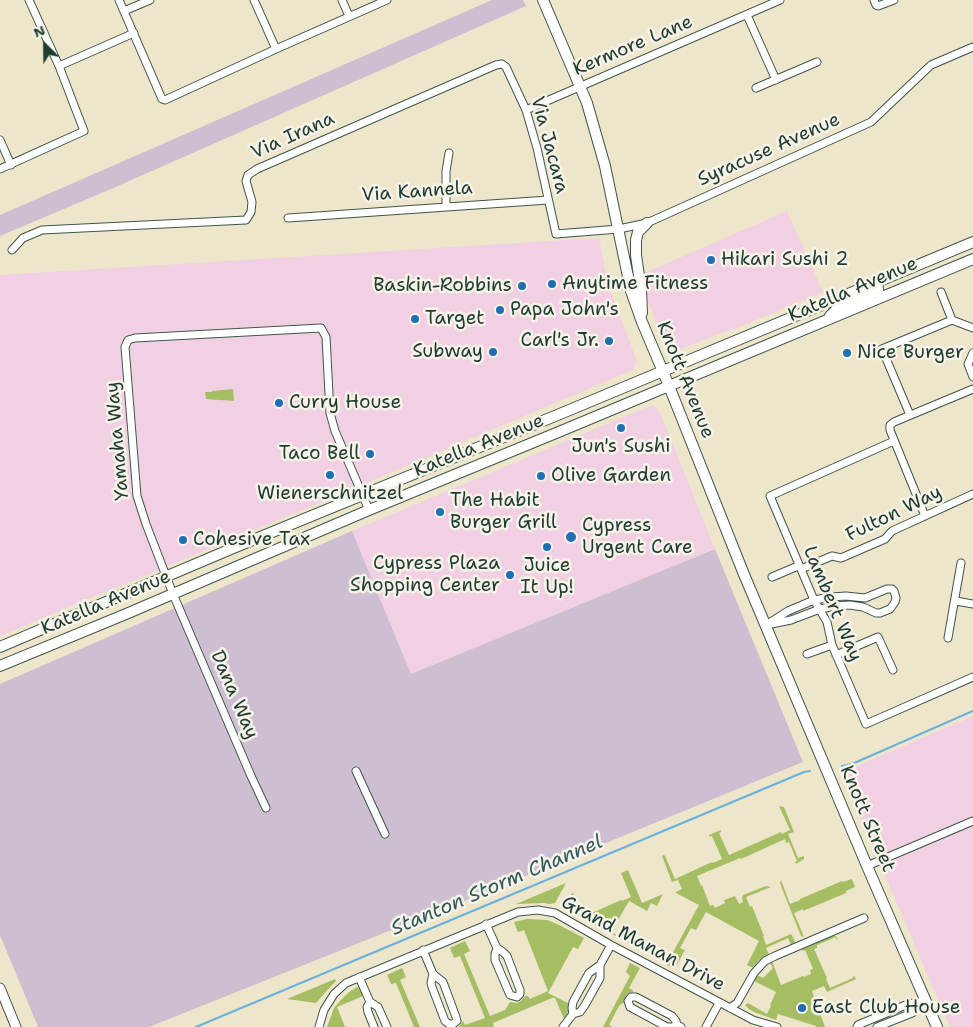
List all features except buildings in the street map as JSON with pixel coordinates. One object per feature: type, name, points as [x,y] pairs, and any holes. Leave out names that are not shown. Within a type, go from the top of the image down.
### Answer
[{"type":"main road","name":"Knott Avenue","points":[[543,0],[587,103],[605,166],[631,291],[642,322],[766,625]]},
{"type":"main road","points":[[642,322],[636,240],[638,232],[647,223]]},
{"type":"main road","name":"Katella Avenue","points":[[0,647],[166,576],[663,372],[973,242]]},
{"type":"main road","name":"Katella Avenue","points":[[0,666],[368,510],[826,320],[972,262]]},
{"type":"main road","points":[[826,320],[840,306],[878,290],[877,282]]},
{"type":"main road","name":"Knott Street","points":[[766,625],[937,1027]]},
{"type":"street","points":[[0,169],[84,131],[59,66],[29,0]]},
{"type":"street","points":[[119,0],[162,99],[165,100],[387,0]]},
{"type":"street","points":[[124,11],[150,0]]},
{"type":"street","points":[[254,0],[276,49]]},
{"type":"street","points":[[342,0],[349,16]]},
{"type":"street","name":"Kermore Lane","points":[[526,110],[780,0]]},
{"type":"street","points":[[874,0],[878,6],[894,0]]},
{"type":"street","points":[[746,15],[776,80]]},
{"type":"street","points":[[59,66],[134,33]]},
{"type":"street","name":"Syracuse Avenue","points":[[556,234],[619,229],[647,223],[871,122],[931,66],[973,47]]},
{"type":"street","points":[[756,88],[816,62]]},
{"type":"street","name":"Via Irana","points":[[12,250],[23,238],[42,230],[246,220],[251,212],[252,202],[246,181],[248,175],[257,169],[496,65],[502,64],[506,67]]},
{"type":"street","name":"Via Jacara","points":[[506,67],[526,110],[538,148],[556,234]]},
{"type":"street","points":[[0,140],[11,165]]},
{"type":"street","points":[[446,206],[446,171],[449,154]]},
{"type":"street","name":"Via Kannela","points":[[288,218],[548,200]]},
{"type":"street","points":[[941,292],[952,320]]},
{"type":"street","points":[[910,415],[882,349],[952,320],[973,328]]},
{"type":"street","name":"Yamaha Way","points":[[173,594],[137,496],[126,347],[128,340],[135,338],[321,328],[326,337],[330,413],[335,431],[362,496]]},
{"type":"street","points":[[973,353],[968,364],[973,377]]},
{"type":"street","points":[[925,516],[894,441],[890,425],[973,389]]},
{"type":"street","name":"Lambert Way","points":[[894,441],[770,496],[814,600],[827,622],[836,655],[866,724],[973,677]]},
{"type":"street","name":"Fulton Way","points":[[772,577],[832,556],[840,558],[885,539],[892,531],[973,494]]},
{"type":"street","points":[[362,496],[368,510]]},
{"type":"street","points":[[948,638],[956,601],[961,563]]},
{"type":"street","points":[[887,589],[892,589],[896,598],[890,609],[880,613],[850,605],[834,606],[791,620],[766,625],[788,611],[814,600],[846,596],[865,598],[887,589]]},
{"type":"street","name":"Dana Way","points":[[173,594],[266,808]]},
{"type":"street","points":[[863,607],[865,598]]},
{"type":"street","points":[[956,601],[973,604]]},
{"type":"street","points":[[836,655],[878,637],[893,670]]},
{"type":"street","points":[[807,654],[832,644]]},
{"type":"street","points":[[356,771],[385,834]]},
{"type":"street","points":[[867,866],[973,821]]},
{"type":"street","name":"Grand Manan Drive","points":[[319,1027],[324,1010],[334,994],[346,983],[486,924],[518,912],[538,910],[555,913],[730,1008],[752,1024],[777,1027]]},
{"type":"street","points":[[730,1008],[737,1004],[754,973],[769,958],[864,918]]},
{"type":"street","points":[[486,924],[497,948],[507,956],[520,990],[520,994],[517,997],[510,995],[495,960],[494,954],[497,948]]},
{"type":"street","points":[[573,1014],[573,1002],[589,973],[600,965],[611,945]]},
{"type":"street","points":[[423,950],[433,974],[443,982],[457,1021],[453,1024],[445,1021],[431,983],[433,974]]},
{"type":"street","points":[[563,1027],[573,1014],[580,1012],[585,1005],[600,978],[600,965]]},
{"type":"street","points":[[359,977],[370,1002],[378,1008],[387,1027]]},
{"type":"street","points":[[0,988],[16,1027]]},
{"type":"street","points":[[631,997],[636,997],[672,1016],[679,1026],[667,1027],[630,1006],[628,1001],[631,997]]},
{"type":"street","points":[[857,1027],[858,1024],[908,1004],[926,1001]]},
{"type":"street","points":[[877,1027],[912,1013],[926,1001]]},
{"type":"street","points":[[370,1002],[367,1007],[374,1027]]},
{"type":"street","points":[[706,1027],[719,1003]]},
{"type":"shaded area","points":[[492,0],[523,0],[526,6],[0,236],[0,215]]},
{"type":"shaded area","points":[[787,211],[823,292],[681,349],[677,350],[667,346],[648,302],[642,274]]},
{"type":"shaded area","points":[[599,238],[608,285],[637,361],[633,370],[0,636],[0,275]]},
{"type":"shaded area","points":[[653,406],[657,408],[661,415],[715,549],[411,674],[352,531]]},
{"type":"shaded area","points":[[352,531],[411,674],[715,549],[803,762],[499,887],[149,1027],[38,1027],[0,935],[0,684]]},
{"type":"shaded area","points":[[973,716],[973,1027],[950,1027],[841,773]]},
{"type":"green space","points":[[233,389],[234,401],[206,399],[205,392]]},
{"type":"green space","points":[[779,806],[784,807],[794,832],[788,834],[798,858],[804,856],[804,859],[796,864],[795,862],[797,861],[789,842],[786,843],[785,839],[697,876],[710,906],[713,905],[715,908],[725,903],[724,900],[735,896],[739,904],[743,902],[743,895],[766,886],[771,887],[746,897],[750,907],[752,906],[766,945],[791,934],[795,941],[794,943],[791,945],[788,938],[766,948],[769,954],[751,967],[747,965],[759,941],[706,912],[696,930],[691,928],[680,948],[685,950],[675,968],[666,965],[699,905],[676,893],[682,889],[678,880],[672,882],[662,856],[665,856],[675,879],[722,859],[712,836],[710,837],[709,835],[721,830],[719,833],[729,855],[781,832],[782,834],[790,830]]},
{"type":"green space","points":[[628,870],[642,903],[663,894],[657,906],[651,903],[647,911],[629,901],[611,932],[633,944],[635,943],[634,946],[565,908],[569,896],[573,893],[583,917],[631,897],[621,873]]},
{"type":"green space","points":[[852,879],[855,887],[846,891],[846,893],[794,913],[804,937],[801,936],[781,886],[781,880],[790,904],[842,881]]},
{"type":"green space","points":[[566,883],[555,903],[516,904]]},
{"type":"green space","points":[[527,919],[547,920],[584,938],[578,949],[573,947],[548,993],[568,1003],[566,1017],[564,1019],[555,998],[552,998],[493,1023],[494,1027],[459,1027],[463,1021],[465,1025],[485,1018],[460,956],[454,958],[450,948],[465,941],[470,951],[464,954],[490,1016],[505,1010],[510,1002],[517,1003],[525,996],[528,996],[530,999],[548,991],[524,930],[518,932],[514,922]]},
{"type":"green space","points":[[836,936],[838,939],[836,937],[817,945],[817,948],[814,949],[830,988],[854,976],[856,979],[827,992],[824,986],[812,991],[825,1027],[816,1027],[778,1014],[776,1020],[754,1012],[745,1005],[748,1003],[767,1014],[776,992],[754,981],[757,975],[763,978],[773,968],[770,963],[772,961],[781,985],[811,974],[810,970],[813,969],[805,950],[803,951],[802,949]]},
{"type":"green space","points":[[630,963],[640,968],[629,988],[634,991],[626,995],[624,1002],[619,1006],[609,1025],[613,1027],[603,1027],[630,976],[626,972]]},
{"type":"green space","points":[[402,968],[406,977],[400,980],[420,1027],[414,1027],[396,983],[391,984],[387,975]]},
{"type":"green space","points":[[335,979],[336,981],[316,1003],[287,999]]},
{"type":"green space","points":[[357,987],[360,988],[363,996],[337,1007],[345,1027],[327,1027],[334,1008],[348,993]]},
{"type":"waterway","name":"Stanton Storm Channel","points":[[842,766],[852,764],[973,711]]},
{"type":"waterway","name":"Stanton Storm Channel","points":[[196,1027],[810,771]]},
{"type":"place","name":"Hikari Sushi 2","points":[[711,260]]},
{"type":"place","name":"Anytime Fitness","points":[[552,284]]},
{"type":"place","name":"Baskin-Robbins","points":[[522,286]]},
{"type":"place","name":"Papa John's","points":[[500,310]]},
{"type":"place","name":"Target","points":[[415,319]]},
{"type":"place","name":"Carl's Jr.","points":[[609,341]]},
{"type":"place","name":"Subway","points":[[493,352]]},
{"type":"place","name":"Nice Burger","points":[[847,353]]},
{"type":"place","name":"Curry House","points":[[279,403]]},
{"type":"place","name":"Jun's Sushi","points":[[621,428]]},
{"type":"place","name":"Taco Bell","points":[[370,454]]},
{"type":"place","name":"Wienerschnitzel","points":[[330,475]]},
{"type":"place","name":"Olive Garden","points":[[541,476]]},
{"type":"place","name":"The Habit Burger Grill","points":[[440,512]]},
{"type":"place","name":"Cypress Urgent Care","points":[[571,537]]},
{"type":"place","name":"Cohesive Tax","points":[[183,540]]},
{"type":"place","name":"Juice It Up!","points":[[547,547]]},
{"type":"place","name":"Cypress Plaza Shopping Center","points":[[510,575]]},
{"type":"place","name":"East Club House","points":[[802,1008]]}]
